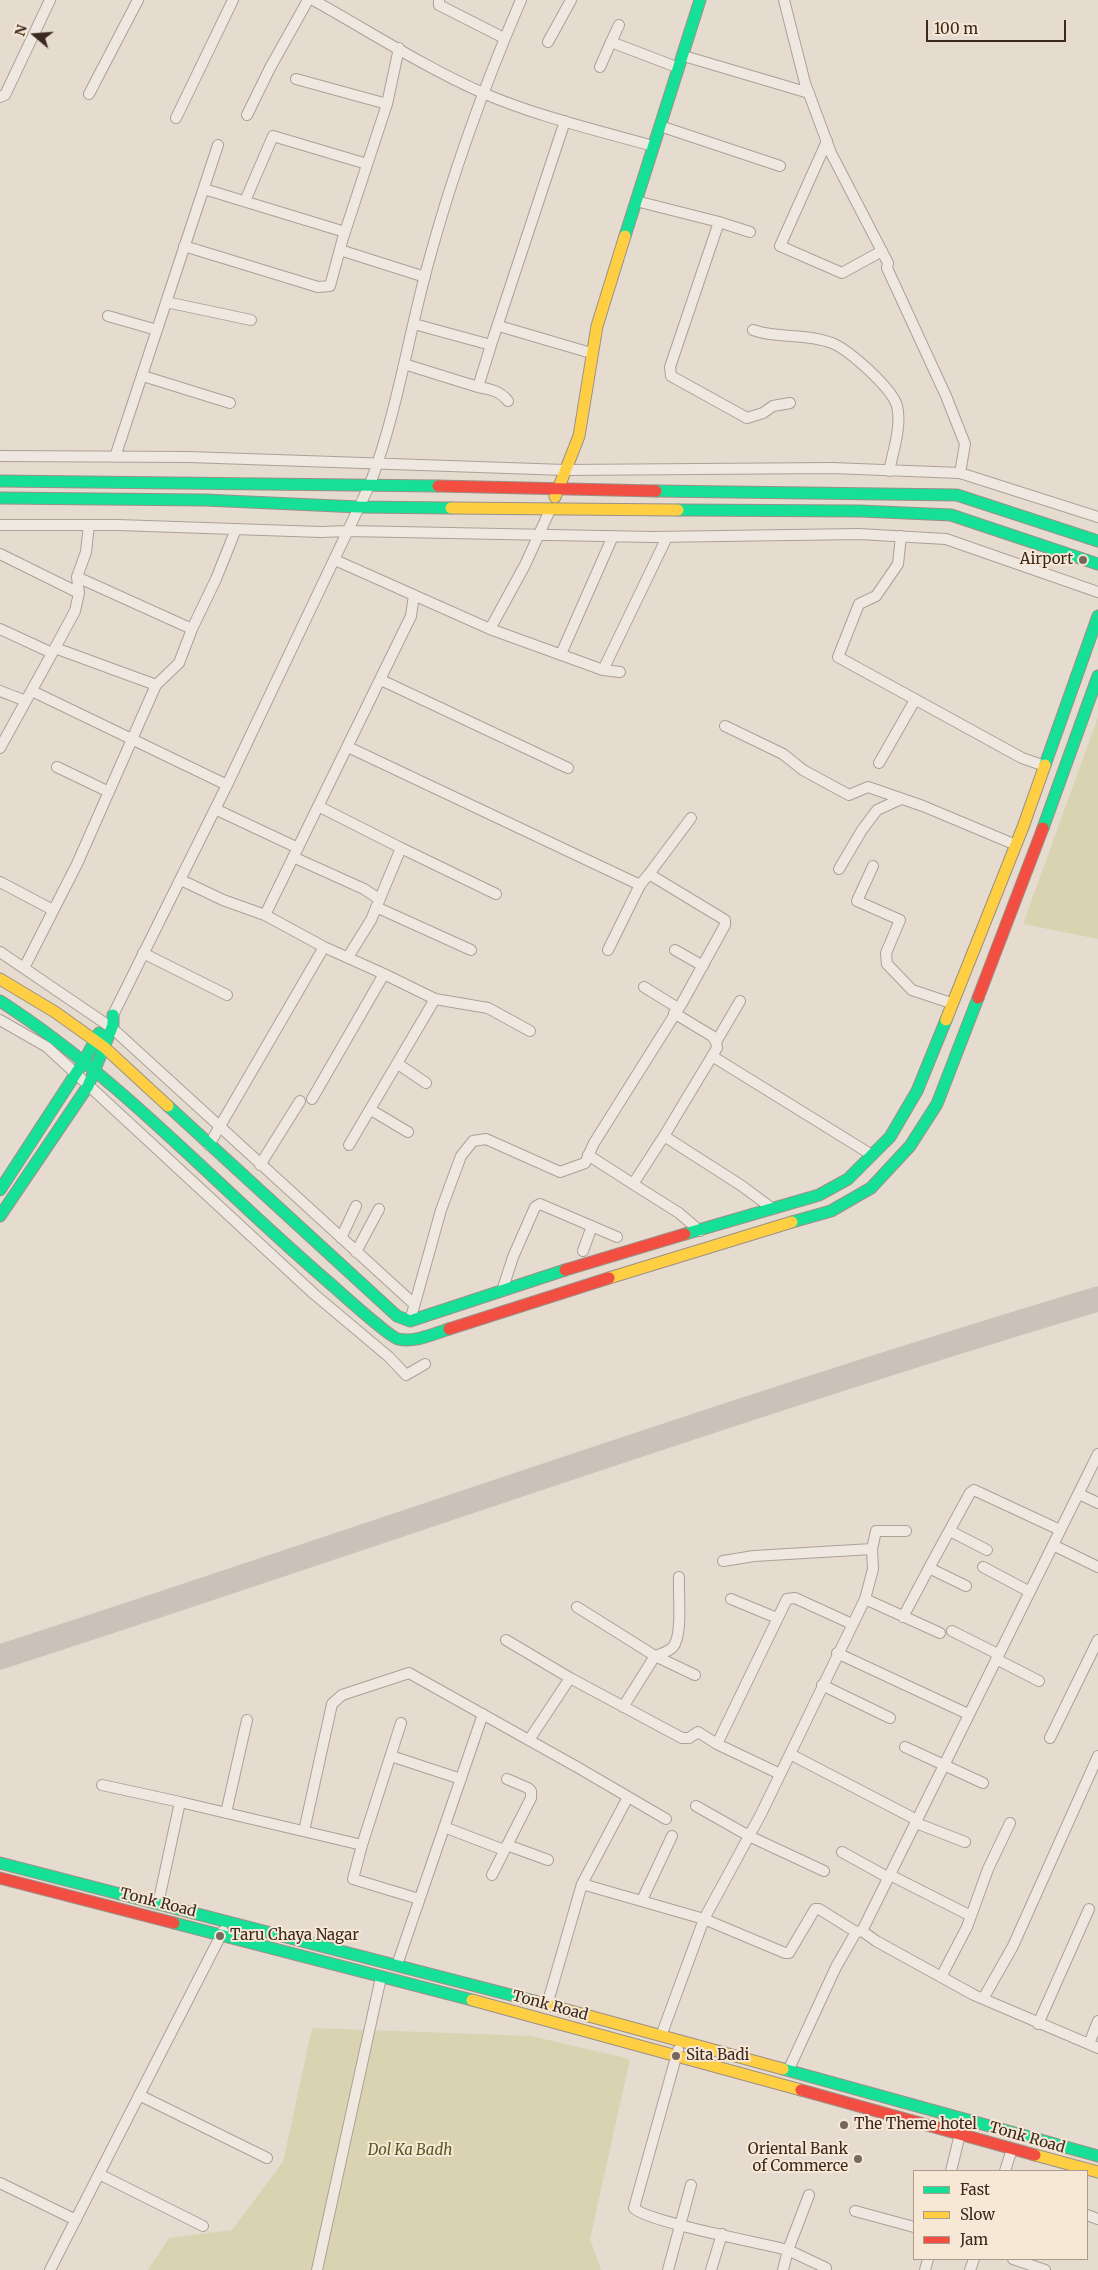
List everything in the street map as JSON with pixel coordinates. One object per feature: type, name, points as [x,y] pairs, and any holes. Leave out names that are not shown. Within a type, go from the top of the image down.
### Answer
[{"type":"street","points":[[0,97],[5,96],[50,0]]},
{"type":"street","points":[[90,94],[138,0]]},
{"type":"street","points":[[176,118],[233,0]]},
{"type":"street","points":[[247,115],[270,68],[308,0]]},
{"type":"street","points":[[313,0],[483,93],[565,121],[652,146]]},
{"type":"street","points":[[439,0],[439,5],[504,38]]},
{"type":"street","points":[[0,1216],[88,1086],[100,1043],[227,785],[370,484],[378,463],[425,277],[483,93],[521,0]]},
{"type":"street","points":[[548,42],[571,0]]},
{"type":"street","points":[[490,629],[525,565],[550,510],[579,436],[586,404],[590,353],[652,146],[684,56],[700,0]]},
{"type":"street","points":[[784,0],[790,30],[809,93],[827,141],[882,251],[965,444],[960,473]]},
{"type":"street","points":[[600,68],[619,25]]},
{"type":"street","points":[[611,42],[679,68]]},
{"type":"street","points":[[184,246],[318,287],[330,286],[345,232],[387,104],[399,48]]},
{"type":"street","points":[[684,56],[809,93]]},
{"type":"street","points":[[296,79],[387,104]]},
{"type":"street","points":[[478,387],[565,121]]},
{"type":"street","points":[[660,126],[780,166]]},
{"type":"street","points":[[246,201],[273,136],[367,164]]},
{"type":"street","points":[[827,141],[780,246],[842,272],[882,251]]},
{"type":"street","points":[[115,457],[218,145]]},
{"type":"street","points":[[204,188],[345,232]]},
{"type":"street","points":[[636,200],[750,232]]},
{"type":"street","points":[[719,222],[670,367],[671,376],[747,418],[754,417],[773,406],[790,403]]},
{"type":"street","points":[[340,250],[425,277]]},
{"type":"street","points":[[166,302],[251,320]]},
{"type":"street","points":[[108,316],[157,330]]},
{"type":"street","points":[[414,324],[491,345]]},
{"type":"street","points":[[499,326],[590,353]]},
{"type":"street","points":[[752,330],[767,335],[798,335],[833,344],[875,374],[897,406],[896,440],[889,471]]},
{"type":"street","points":[[404,364],[495,391],[503,395],[508,401]]},
{"type":"street","points":[[142,376],[230,403]]},
{"type":"street","points":[[0,456],[378,463],[565,470],[700,468],[960,473],[1098,517]]},
{"type":"street","points":[[0,481],[370,484],[558,490],[957,495],[1098,541]]},
{"type":"street","points":[[0,498],[204,500],[550,510],[860,511],[951,515],[1098,564]]},
{"type":"street","points":[[0,525],[89,525],[321,532],[667,537],[834,534],[901,536],[946,539],[1098,592]]},
{"type":"street","points":[[0,748],[75,611],[79,594],[77,577],[86,552],[89,525]]},
{"type":"street","points":[[24,966],[109,792],[156,684],[178,663],[227,554],[236,529]]},
{"type":"street","points":[[561,654],[613,536]]},
{"type":"street","points":[[901,536],[898,564],[876,596],[859,604],[838,657],[1022,758],[1045,766]]},
{"type":"street","points":[[603,670],[667,537]]},
{"type":"street","points":[[0,554],[79,594]]},
{"type":"street","points":[[335,560],[490,629],[603,670],[620,672]]},
{"type":"street","points":[[77,577],[192,629]]},
{"type":"street","points":[[265,915],[412,616],[414,595]]},
{"type":"street","points":[[0,979],[100,1043],[208,1145],[397,1316],[410,1321],[571,1268],[773,1209],[827,1191],[848,1179],[890,1136],[916,1091],[1015,848],[1098,616]]},
{"type":"street","points":[[0,629],[53,650],[156,684]]},
{"type":"street","points":[[0,1001],[42,1028],[84,1061],[319,1274],[396,1339],[414,1340],[670,1258],[831,1210],[871,1188],[910,1146],[936,1104],[1066,770],[1098,676]]},
{"type":"street","points":[[381,680],[568,768]]},
{"type":"street","points":[[0,691],[26,701]]},
{"type":"street","points":[[32,691],[227,785]]},
{"type":"street","points":[[879,763],[915,700]]},
{"type":"street","points":[[725,726],[783,754],[803,770],[849,795],[868,787],[901,799],[1015,848],[1031,858]]},
{"type":"street","points":[[348,747],[640,885]]},
{"type":"street","points":[[57,767],[109,792]]},
{"type":"street","points":[[839,870],[862,830],[877,810],[901,799]]},
{"type":"street","points":[[318,806],[496,894]]},
{"type":"street","points":[[215,809],[296,853],[378,903],[471,950]]},
{"type":"street","points":[[608,950],[640,885],[691,818]]},
{"type":"street","points":[[348,957],[378,903],[401,848]]},
{"type":"street","points":[[873,866],[857,901],[900,920],[886,953],[887,964],[912,990],[972,1010]]},
{"type":"street","points":[[414,1340],[410,1321],[414,1304],[441,1210],[461,1156],[473,1141],[486,1139],[560,1172],[585,1163],[726,925],[725,920],[649,874]]},
{"type":"street","points":[[181,880],[223,900],[265,915],[324,948],[348,957],[435,999],[488,1008],[530,1031]]},
{"type":"street","points":[[0,882],[53,910]]},
{"type":"street","points":[[208,1145],[324,948]]},
{"type":"street","points":[[675,950],[703,966]]},
{"type":"street","points":[[0,952],[110,1022],[219,1128],[414,1304]]},
{"type":"street","points":[[143,954],[227,995]]},
{"type":"street","points":[[312,1099],[384,974]]},
{"type":"street","points":[[633,1184],[717,1048],[712,1036],[644,987]]},
{"type":"street","points":[[350,1145],[435,999]]},
{"type":"street","points":[[716,1042],[740,1001]]},
{"type":"street","points":[[0,1020],[47,1048],[314,1294],[389,1357],[406,1375],[425,1364]]},
{"type":"street","points":[[0,1190],[75,1074],[100,1043]]},
{"type":"street","points":[[712,1056],[872,1155]]},
{"type":"street","points":[[398,1064],[426,1083]]},
{"type":"street","points":[[260,1165],[300,1101]]},
{"type":"street","points":[[371,1110],[408,1132]]},
{"type":"street","points":[[664,1136],[742,1186],[773,1209]]},
{"type":"street","points":[[588,1155],[679,1213],[700,1231]]},
{"type":"street","points":[[502,1291],[513,1258],[536,1207],[540,1204],[546,1205],[616,1238]]},
{"type":"street","points":[[341,1238],[356,1206]]},
{"type":"street","points":[[356,1252],[379,1209]]},
{"type":"street","points":[[583,1251],[592,1226]]},
{"type":"street","points":[[788,2071],[836,1967],[859,1932],[890,1876],[968,1714],[1098,1454]]},
{"type":"street","points":[[903,1617],[970,1493],[974,1490],[1060,1530]]},
{"type":"street","points":[[1079,1494],[1098,1503]]},
{"type":"street","points":[[661,2036],[704,1919],[749,1836],[790,1754],[864,1599],[873,1569],[872,1550],[876,1531],[906,1531]]},
{"type":"street","points":[[950,1531],[986,1550]]},
{"type":"street","points":[[1053,1545],[1098,1567]]},
{"type":"street","points":[[723,1561],[763,1555],[872,1550]]},
{"type":"street","points":[[983,1567],[1030,1592]]},
{"type":"street","points":[[929,1568],[966,1586]]},
{"type":"street","points":[[623,1707],[655,1656],[668,1651],[678,1636],[678,1577]]},
{"type":"street","points":[[717,1744],[787,1599],[795,1598],[852,1624]]},
{"type":"street","points":[[731,1599],[778,1618]]},
{"type":"street","points":[[864,1599],[940,1634]]},
{"type":"street","points":[[577,1607],[655,1656],[695,1675]]},
{"type":"street","points":[[952,1631],[1039,1681]]},
{"type":"street","points":[[506,1640],[570,1678],[682,1738],[689,1738],[698,1732],[717,1744],[780,1774]]},
{"type":"street","points":[[1050,1738],[1098,1640]]},
{"type":"street","points":[[837,1654],[968,1714]]},
{"type":"street","points":[[304,1831],[332,1704],[342,1694],[409,1673],[666,1819]]},
{"type":"street","points":[[529,1740],[570,1678]]},
{"type":"street","points":[[822,1685],[890,1718]]},
{"type":"street","points":[[397,1965],[483,1714]]},
{"type":"street","points":[[226,1813],[247,1720]]},
{"type":"street","points":[[401,1723],[353,1879],[419,1899]]},
{"type":"street","points":[[905,1747],[983,1783]]},
{"type":"street","points":[[790,1754],[917,1821],[965,1842]]},
{"type":"street","points":[[391,1756],[461,1779]]},
{"type":"street","points":[[983,1999],[1013,1946],[1098,1756]]},
{"type":"street","points":[[492,1876],[531,1798],[531,1791],[507,1779]]},
{"type":"street","points":[[102,1785],[362,1845]]},
{"type":"street","points":[[547,2005],[582,1884],[628,1797]]},
{"type":"street","points":[[158,1904],[180,1802]]},
{"type":"street","points":[[696,1806],[749,1836],[824,1871]]},
{"type":"street","points":[[941,1977],[971,1916],[988,1869],[1010,1823]]},
{"type":"street","points":[[444,1827],[548,1860]]},
{"type":"street","points":[[642,1900],[672,1836]]},
{"type":"street","points":[[842,1852],[971,1916]]},
{"type":"street","name":"Tonk Road","points":[[0,1863],[547,2005],[1098,2156]]},
{"type":"street","name":"Tonk Road","points":[[0,1878],[381,1977],[1098,2172]]},
{"type":"street","points":[[582,1884],[704,1919],[785,1953],[789,1953],[815,1909],[819,1909],[983,1999],[1038,2024],[1094,2046],[1098,2021]]},
{"type":"street","points":[[1038,2024],[1089,1909]]},
{"type":"street","points":[[50,2270],[227,1921]]},
{"type":"street","points":[[317,2270],[381,1977]]},
{"type":"street","points":[[680,2042],[634,2208],[639,2213],[681,2225],[788,2250],[828,2269]]},
{"type":"street","points":[[139,2095],[267,2158]]},
{"type":"street","points":[[951,2170],[960,2134]]},
{"type":"street","points":[[1005,2170],[1012,2149]]},
{"type":"street","points":[[99,2174],[203,2226]]},
{"type":"street","points":[[0,2183],[76,2220]]},
{"type":"street","points":[[668,2270],[692,2185]]},
{"type":"street","points":[[782,2270],[809,2195]]},
{"type":"street","points":[[855,2210],[913,2227]]},
{"type":"street","points":[[711,2270],[722,2234]]},
{"type":"street","points":[[1016,2260],[1044,2270]]},
{"type":"green space","points":[[1098,717],[1098,939],[1023,924]]},
{"type":"green space","name":"Dol Ka Badh","points":[[312,2028],[531,2036],[630,2059],[590,2239],[601,2270],[148,2270],[169,2238],[232,2230],[283,2162]]},
{"type":"taxiway","points":[[0,1657],[822,1385],[1098,1299]]},
{"type":"traffic: fast","points":[[625,236],[700,0]]},
{"type":"traffic: fast","points":[[0,481],[438,486]]},
{"type":"traffic: fast","points":[[656,491],[957,495],[1098,541]]},
{"type":"traffic: fast","points":[[0,498],[205,500],[359,507],[451,508]]},
{"type":"traffic: fast","points":[[678,510],[860,511],[951,515],[1098,564]]},
{"type":"traffic: fast","points":[[1045,765],[1098,616]]},
{"type":"traffic: fast","points":[[1043,828],[1098,676]]},
{"type":"traffic: fast","points":[[792,1222],[831,1211],[871,1188],[910,1146],[937,1104],[978,998]]},
{"type":"traffic: fast","points":[[0,1001],[45,1032],[130,1101],[292,1250],[393,1337],[411,1340],[449,1329]]},
{"type":"traffic: fast","points":[[0,1216],[88,1086],[113,1025],[113,1015]]},
{"type":"traffic: fast","points":[[685,1234],[819,1195],[848,1179],[890,1137],[917,1091],[946,1020]]},
{"type":"traffic: fast","points":[[0,1190],[84,1061],[99,1033]]},
{"type":"traffic: fast","points":[[168,1106],[397,1316],[410,1321],[565,1270]]},
{"type":"traffic: fast","points":[[0,1863],[534,2001]]},
{"type":"traffic: fast","points":[[174,1923],[472,2000]]},
{"type":"traffic: fast","points":[[783,2069],[1098,2156]]},
{"type":"traffic: slow","points":[[555,497],[579,436],[597,326],[625,236]]},
{"type":"traffic: slow","points":[[451,508],[678,510]]},
{"type":"traffic: slow","points":[[946,1020],[1023,827],[1045,765]]},
{"type":"traffic: slow","points":[[0,979],[55,1012],[104,1047],[168,1106]]},
{"type":"traffic: slow","points":[[609,1278],[792,1222]]},
{"type":"traffic: slow","points":[[472,2000],[801,2090]]},
{"type":"traffic: slow","points":[[534,2001],[783,2069]]},
{"type":"traffic: slow","points":[[1035,2155],[1098,2172]]},
{"type":"traffic: jam","points":[[438,486],[656,491]]},
{"type":"traffic: jam","points":[[978,998],[1043,828]]},
{"type":"traffic: jam","points":[[565,1270],[685,1234]]},
{"type":"traffic: jam","points":[[449,1329],[609,1278]]},
{"type":"traffic: jam","points":[[0,1878],[174,1923]]},
{"type":"traffic: jam","points":[[801,2090],[1035,2155]]},
{"type":"place","name":"Airport","points":[[1083,560]]},
{"type":"place","name":"Taru Chaya Nagar","points":[[220,1936]]},
{"type":"place","name":"Sita Badi","points":[[676,2056]]},
{"type":"place","name":"The Theme hotel","points":[[844,2125]]},
{"type":"place","name":"Oriental Bank of Commerce","points":[[858,2159]]}]
